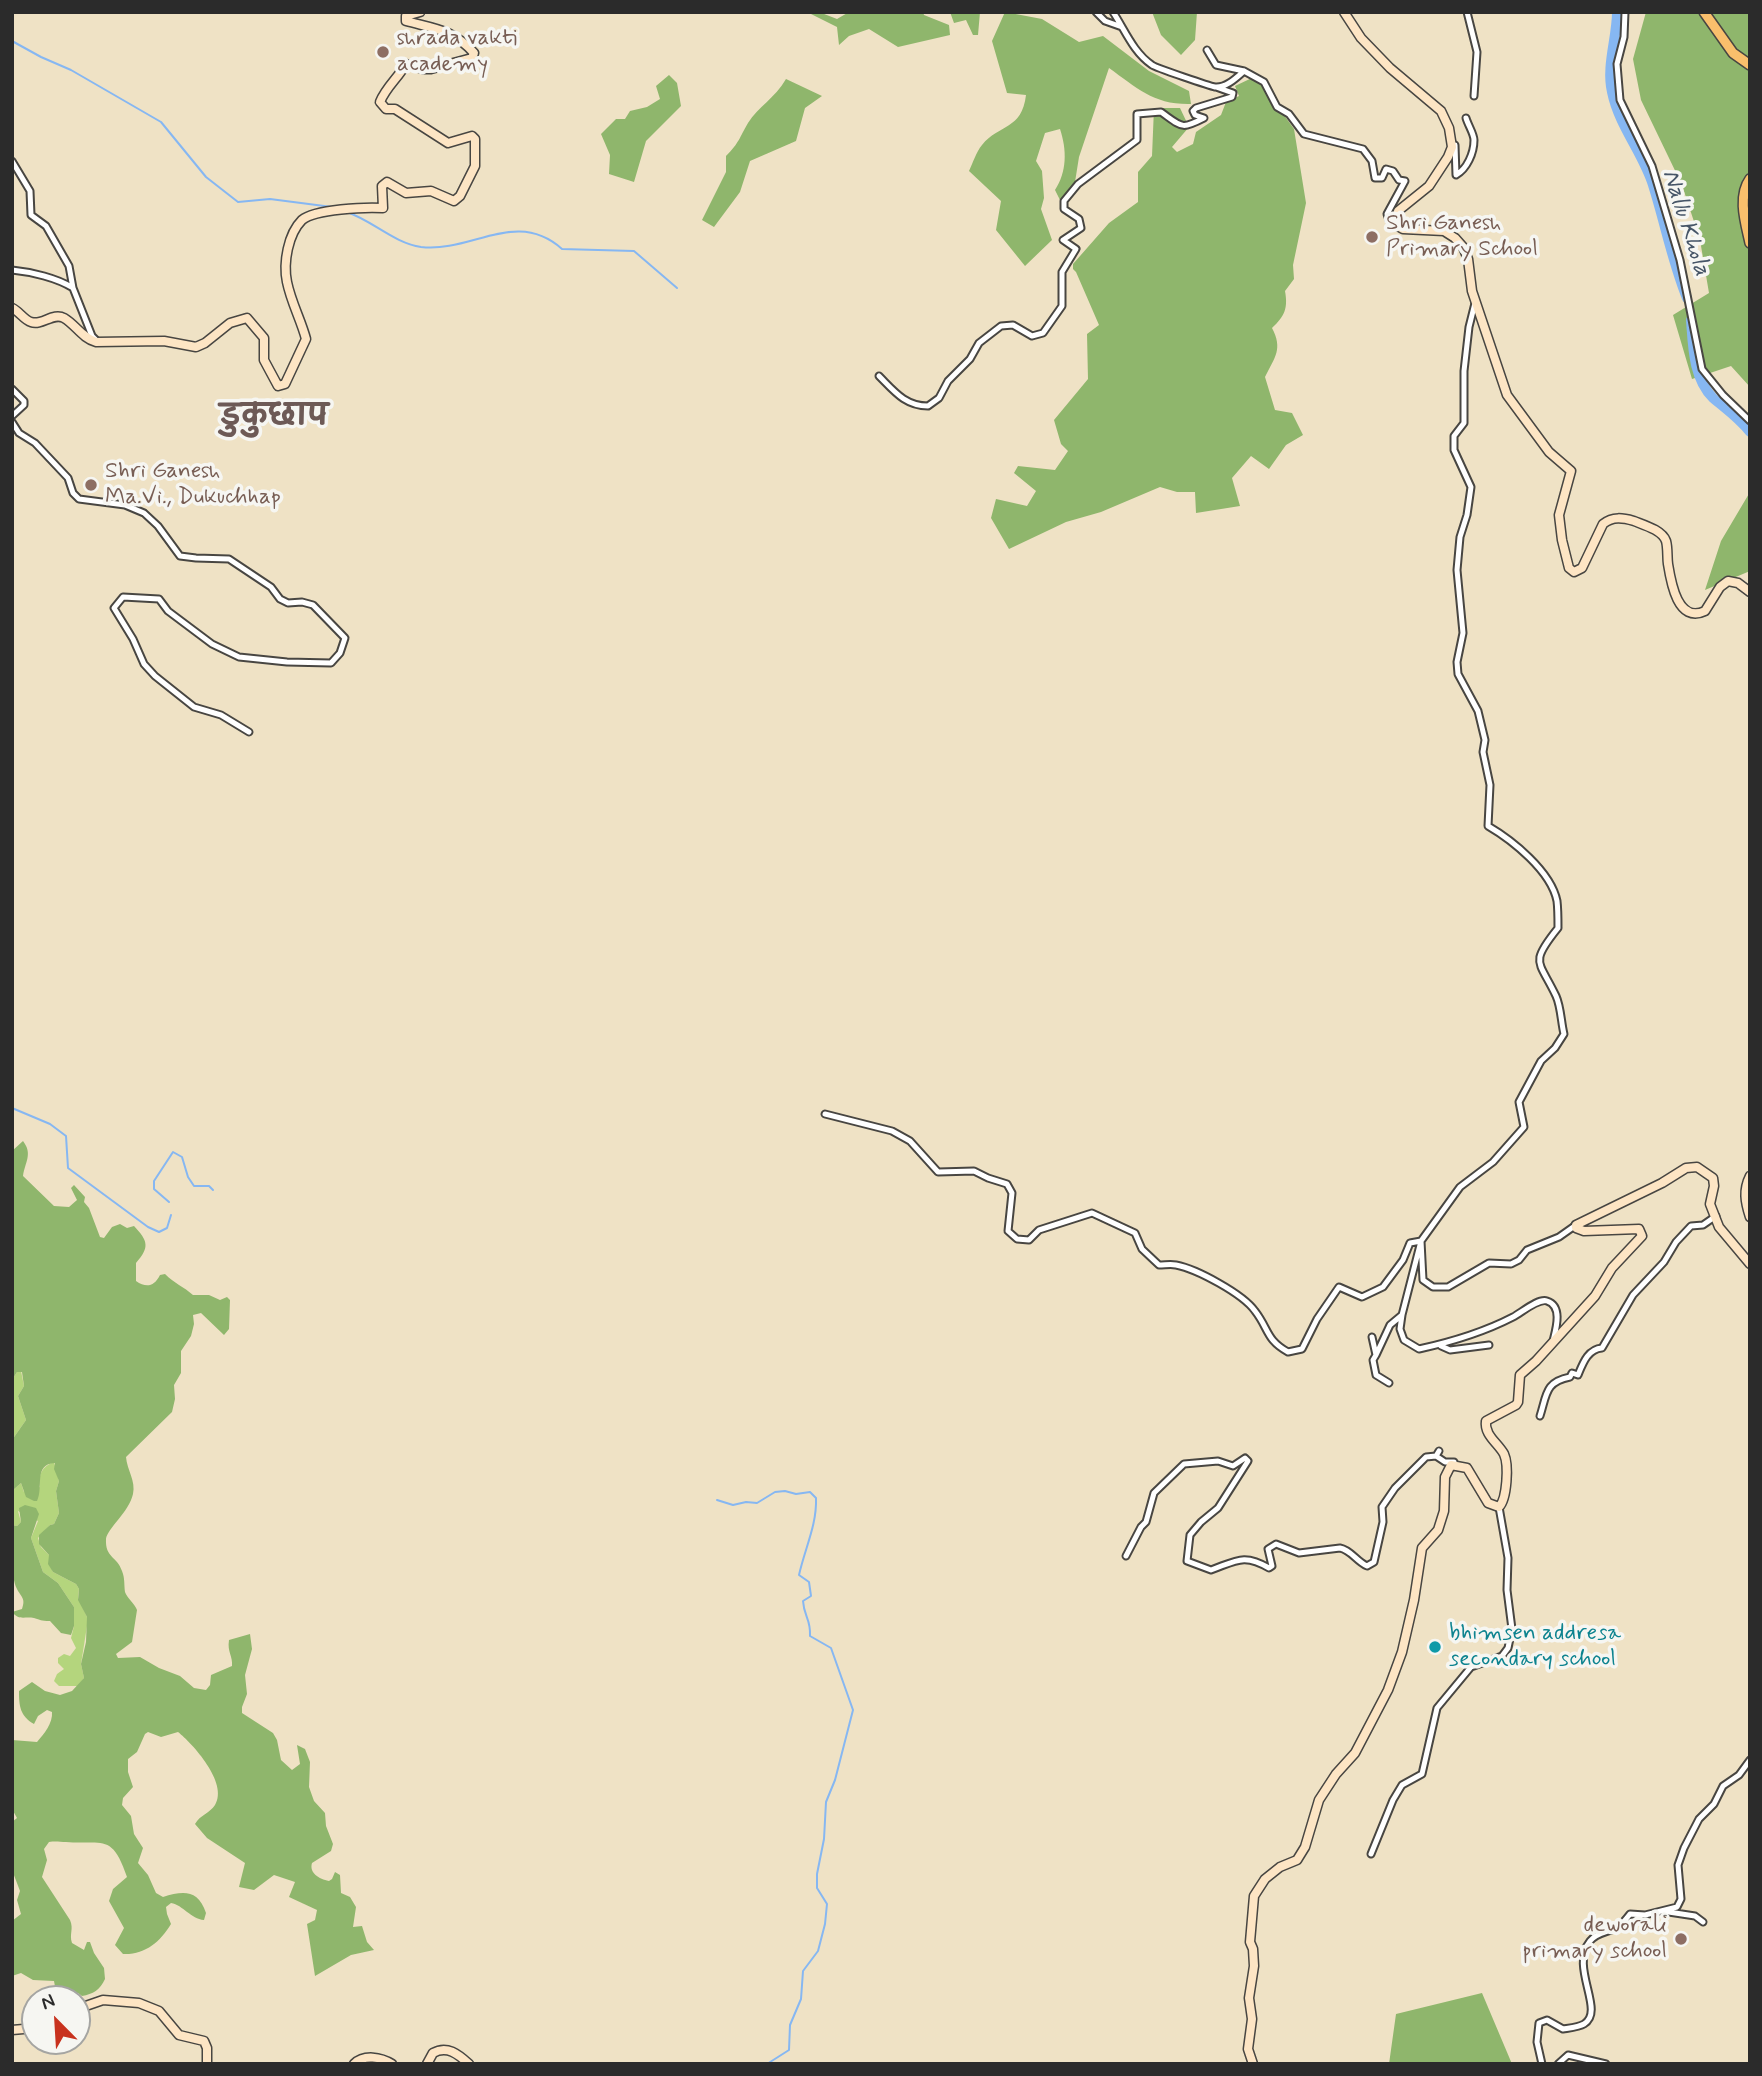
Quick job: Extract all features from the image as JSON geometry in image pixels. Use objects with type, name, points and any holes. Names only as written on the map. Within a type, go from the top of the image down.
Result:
[{"type":"main road","points":[[1704,12],[1733,53],[1750,65]]},
{"type":"main road","points":[[1750,179],[1745,185],[1743,212],[1750,243]]},
{"type":"street","points":[[12,308],[31,322],[41,322],[54,316],[64,318],[89,340],[164,341],[196,347],[230,323],[247,318],[264,338],[264,360],[271,376],[278,386],[285,384],[306,339],[286,276],[286,257],[291,238],[301,222],[307,217],[341,211],[383,208],[382,185],[387,182],[406,194],[431,191],[454,201],[460,196],[474,166],[475,139],[471,136],[448,143],[396,109],[386,109],[380,102],[385,89],[396,80],[406,64],[431,69],[472,58],[474,53],[462,39],[449,32],[406,21],[406,16],[420,12]]},
{"type":"street","points":[[1096,12],[1105,21],[1122,27]]},
{"type":"street","points":[[879,376],[904,400],[915,406],[928,406],[939,398],[948,381],[970,359],[979,343],[1001,326],[1013,325],[1032,336],[1043,333],[1062,306],[1062,272],[1076,249],[1063,240],[1081,228],[1079,219],[1064,209],[1064,201],[1078,184],[1138,140],[1137,114],[1161,112],[1182,127],[1187,127],[1205,118],[1195,116],[1193,111],[1196,108],[1232,97],[1233,93],[1152,65],[1129,41],[1113,12]]},
{"type":"street","points":[[1344,12],[1361,38],[1390,68],[1441,111],[1455,146],[1456,175],[1466,168],[1474,143],[1466,118]]},
{"type":"street","points":[[1467,12],[1477,52],[1474,96]]},
{"type":"street","points":[[1625,12],[1624,37],[1617,64],[1620,100],[1652,166],[1680,260],[1702,369],[1723,395],[1750,421]]},
{"type":"street","points":[[1207,50],[1216,65],[1244,71],[1264,82],[1277,107],[1289,114],[1304,134],[1363,149],[1372,161],[1375,178],[1382,178],[1386,169],[1393,172],[1399,180],[1405,181],[1387,214],[1389,220],[1403,229],[1444,231],[1455,238],[1468,259],[1475,303],[1507,395],[1549,452],[1571,471],[1559,515],[1562,540],[1571,570],[1574,572],[1582,568],[1602,524],[1620,518],[1656,530],[1665,539],[1672,582],[1678,601],[1685,611],[1692,614],[1704,611],[1720,587],[1728,581],[1733,580],[1750,592]]},
{"type":"street","points":[[1216,87],[1231,82],[1244,71]]},
{"type":"street","points":[[1396,225],[1398,211],[1434,180],[1444,164],[1451,147],[1451,136]]},
{"type":"street","points":[[12,161],[30,191],[31,215],[46,226],[69,266],[73,288],[92,336],[99,342]]},
{"type":"street","points":[[12,270],[26,271],[63,282],[73,288]]},
{"type":"street","points":[[1475,303],[1466,349],[1464,423],[1454,436],[1454,450],[1471,487],[1467,515],[1460,537],[1457,570],[1463,633],[1457,655],[1458,674],[1478,711],[1485,740],[1483,752],[1490,785],[1488,826],[1514,841],[1545,877],[1557,899],[1558,928],[1542,948],[1539,966],[1557,998],[1564,1034],[1555,1048],[1541,1061],[1519,1102],[1524,1127],[1493,1162],[1460,1187],[1421,1241],[1400,1329],[1404,1340],[1419,1349],[1441,1346],[1512,1318],[1542,1300],[1555,1307],[1558,1321],[1553,1341]]},
{"type":"street","points":[[12,389],[24,401],[24,405],[12,416]]},
{"type":"street","points":[[12,422],[19,433],[35,443],[68,478],[73,493],[79,499],[125,505],[144,513],[158,526],[180,556],[229,559],[271,587],[280,599],[288,603],[302,602],[313,605],[345,638],[340,653],[331,663],[239,657],[212,644],[168,611],[159,599],[123,597],[114,608],[133,639],[144,664],[194,706],[221,715],[249,732]]},
{"type":"street","points":[[825,1114],[892,1131],[910,1141],[938,1172],[974,1171],[1007,1184],[1012,1193],[1008,1231],[1017,1239],[1029,1240],[1039,1230],[1092,1213],[1125,1227],[1135,1233],[1142,1249],[1160,1265],[1189,1269],[1236,1293],[1254,1309],[1274,1345],[1288,1352],[1301,1349],[1339,1287],[1362,1297],[1383,1287],[1403,1260],[1410,1243],[1421,1241]]},
{"type":"street","points":[[1421,1241],[1423,1280],[1433,1287],[1448,1287],[1489,1263],[1511,1264],[1519,1260],[1527,1250],[1559,1237],[1576,1225],[1662,1183],[1686,1168],[1697,1167],[1713,1178],[1710,1204],[1719,1227],[1750,1264]]},
{"type":"street","points":[[1750,1176],[1746,1184],[1745,1200],[1750,1217]]},
{"type":"street","points":[[1540,1416],[1551,1384],[1555,1380],[1570,1377],[1573,1373],[1578,1375],[1585,1359],[1597,1348],[1602,1348],[1633,1295],[1664,1262],[1676,1242],[1691,1226],[1703,1225],[1716,1216]]},
{"type":"street","points":[[1371,1854],[1402,1785],[1422,1774],[1437,1708],[1471,1667],[1502,1656],[1508,1648],[1512,1629],[1507,1590],[1508,1558],[1499,1507],[1506,1495],[1506,1457],[1487,1432],[1486,1421],[1516,1405],[1520,1375],[1536,1362],[1595,1296],[1612,1268],[1642,1236],[1639,1229],[1584,1231],[1579,1230],[1576,1225]]},
{"type":"street","points":[[1389,1383],[1376,1375],[1373,1360],[1391,1325],[1402,1315]]},
{"type":"street","points":[[1372,1337],[1376,1354]]},
{"type":"street","points":[[1441,1346],[1450,1350],[1489,1345]]},
{"type":"street","points":[[1126,1556],[1146,1522],[1154,1493],[1184,1464],[1218,1461],[1233,1466],[1245,1458],[1248,1461],[1217,1508],[1190,1535],[1187,1561],[1210,1570],[1243,1558],[1256,1560],[1269,1568],[1272,1566],[1268,1549],[1276,1544],[1299,1553],[1346,1549],[1367,1566],[1374,1562],[1383,1522],[1382,1507],[1395,1489],[1426,1457],[1437,1454],[1445,1462],[1454,1462],[1466,1468],[1488,1503],[1499,1507]]},
{"type":"street","points":[[1253,2064],[1248,2049],[1252,2019],[1249,1998],[1254,1966],[1254,1949],[1250,1942],[1254,1896],[1265,1879],[1280,1867],[1297,1860],[1305,1847],[1319,1800],[1336,1774],[1355,1753],[1388,1690],[1414,1600],[1422,1548],[1438,1530],[1444,1511],[1445,1477],[1451,1465],[1466,1468]]},
{"type":"street","points":[[1542,2064],[1537,2042],[1539,2022],[1548,2020],[1563,2029],[1584,2024],[1590,2018],[1593,2006],[1582,1969],[1588,1942],[1601,1932],[1617,1928],[1630,1914],[1645,1915],[1677,1907],[1681,1899],[1678,1865],[1684,1847],[1699,1819],[1714,1804],[1724,1786],[1739,1774],[1750,1760]]},
{"type":"street","points":[[1659,1911],[1695,1916],[1703,1922]]},
{"type":"street","points":[[91,2003],[110,2000],[129,2001],[150,2007],[163,2014],[179,2035],[204,2041],[207,2064]]},
{"type":"street","points":[[426,2064],[433,2053],[443,2049],[455,2053],[469,2064]]},
{"type":"street","points":[[1558,2064],[1568,2055],[1606,2064]]},
{"type":"street","points":[[354,2064],[367,2057],[383,2059],[393,2064]]},
{"type":"green space","points":[[807,12],[819,12],[837,19],[849,12],[923,12],[924,15],[949,25],[950,35],[898,47],[869,29],[849,36],[839,45],[837,27]]},
{"type":"green space","points":[[950,12],[980,12],[978,35],[973,35],[966,20],[954,23]]},
{"type":"green space","points":[[1005,12],[1042,19],[1079,42],[1103,36],[1149,71],[1189,91],[1191,104],[1178,104],[1156,98],[1109,68],[1079,157],[1075,182],[1061,202],[1055,190],[1064,168],[1062,137],[1060,129],[1045,133],[1036,161],[1042,171],[1044,198],[1041,209],[1052,240],[1025,266],[996,230],[1001,201],[969,171],[982,145],[1015,121],[1024,106],[1026,95],[1007,93],[992,41]]},
{"type":"green space","points":[[1152,12],[1197,12],[1195,40],[1181,55],[1161,35]]},
{"type":"green space","points":[[1646,12],[1750,12],[1750,387],[1731,366],[1692,379],[1673,315],[1709,293],[1700,240],[1682,185],[1641,100],[1633,59]]},
{"type":"green space","points":[[669,75],[677,83],[681,106],[646,141],[634,182],[609,174],[610,155],[601,134],[616,119],[625,119],[630,111],[647,107],[660,99],[656,86]]},
{"type":"green space","points":[[1256,76],[1294,129],[1306,203],[1293,265],[1294,279],[1285,291],[1286,302],[1280,320],[1272,328],[1277,347],[1275,358],[1265,377],[1275,410],[1292,413],[1303,435],[1286,445],[1269,469],[1251,456],[1232,478],[1240,506],[1196,513],[1195,492],[1177,492],[1160,487],[1101,512],[1066,522],[1009,549],[991,518],[996,499],[1027,506],[1036,491],[1014,473],[1018,466],[1055,470],[1068,451],[1061,444],[1054,420],[1088,379],[1087,334],[1099,325],[1073,264],[1109,223],[1138,202],[1138,172],[1152,156],[1154,108],[1180,108],[1189,127],[1172,147],[1177,152],[1193,144],[1196,132],[1221,115],[1226,102],[1239,96],[1235,86]]},
{"type":"green space","points":[[786,79],[822,96],[805,108],[796,141],[750,161],[740,192],[714,227],[702,220],[726,172],[726,156],[752,117]]},
{"type":"green space","points":[[1750,492],[1750,571],[1705,590],[1721,541]]},
{"type":"green space","points":[[23,1141],[28,1154],[23,1176],[54,1206],[69,1207],[77,1200],[71,1188],[74,1185],[85,1197],[84,1202],[100,1237],[104,1238],[112,1227],[120,1224],[127,1228],[134,1226],[139,1231],[145,1248],[136,1263],[136,1281],[150,1285],[160,1275],[165,1274],[193,1295],[209,1295],[220,1300],[227,1297],[230,1300],[229,1329],[224,1335],[201,1313],[193,1315],[191,1336],[181,1351],[181,1373],[174,1385],[172,1412],[126,1457],[133,1494],[107,1535],[106,1545],[109,1554],[120,1566],[125,1592],[137,1610],[132,1642],[116,1654],[118,1658],[140,1657],[180,1676],[194,1688],[206,1690],[210,1685],[211,1675],[232,1666],[229,1640],[250,1634],[252,1649],[245,1675],[247,1694],[242,1713],[273,1733],[281,1760],[292,1770],[300,1764],[297,1745],[305,1749],[310,1762],[309,1787],[314,1801],[325,1813],[326,1826],[333,1844],[331,1851],[312,1863],[313,1873],[329,1881],[335,1872],[340,1875],[341,1893],[350,1897],[356,1907],[353,1927],[362,1926],[367,1942],[374,1950],[351,1955],[315,1976],[307,1924],[315,1920],[317,1910],[289,1897],[295,1882],[274,1875],[254,1890],[239,1887],[245,1863],[207,1838],[195,1824],[213,1808],[218,1796],[217,1786],[207,1764],[178,1732],[161,1737],[148,1732],[137,1752],[128,1759],[128,1772],[133,1787],[123,1798],[122,1805],[131,1816],[134,1834],[143,1848],[138,1863],[148,1875],[156,1893],[163,1897],[183,1893],[199,1900],[206,1913],[204,1920],[171,1903],[166,1907],[171,1924],[162,1936],[145,1950],[123,1954],[115,1945],[124,1928],[109,1901],[113,1889],[127,1877],[116,1853],[104,1844],[49,1842],[44,1849],[47,1860],[42,1877],[70,1920],[72,1943],[84,1950],[87,1942],[90,1942],[104,1968],[105,1979],[91,1993],[91,1985],[55,1985],[54,1981],[33,1980],[21,1973],[12,1976],[12,1921],[21,1914],[17,1900],[20,1891],[12,1870],[12,1822],[17,1818],[12,1809],[12,1740],[37,1742],[48,1728],[52,1716],[52,1712],[47,1710],[38,1716],[34,1724],[29,1721],[21,1710],[19,1691],[32,1682],[45,1691],[60,1695],[72,1691],[84,1678],[81,1664],[86,1642],[87,1617],[78,1600],[79,1589],[76,1584],[53,1572],[48,1564],[49,1555],[39,1544],[39,1535],[54,1524],[59,1513],[56,1491],[59,1481],[54,1469],[55,1463],[48,1464],[41,1472],[37,1501],[26,1497],[21,1483],[12,1491],[12,1440],[26,1420],[18,1396],[24,1386],[22,1372],[17,1372],[12,1380],[12,1151]]},
{"type":"green space","points":[[21,1371],[24,1386],[18,1396],[26,1420],[12,1440],[12,1380],[17,1372]]},
{"type":"green space","points":[[54,1462],[59,1481],[56,1491],[59,1513],[54,1524],[38,1538],[41,1547],[49,1555],[53,1572],[76,1584],[79,1589],[78,1598],[87,1617],[81,1664],[84,1678],[79,1686],[59,1686],[54,1681],[57,1674],[64,1669],[58,1663],[58,1658],[64,1654],[70,1656],[76,1648],[71,1638],[74,1607],[58,1583],[43,1572],[31,1538],[38,1521],[18,1511],[21,1522],[17,1526],[12,1525],[12,1491],[21,1483],[24,1492],[40,1487],[42,1471]]},
{"type":"green space","points":[[25,1505],[36,1508],[39,1514],[31,1538],[43,1572],[58,1583],[74,1607],[71,1635],[61,1633],[50,1621],[20,1617],[12,1612],[22,1609],[23,1602],[13,1575],[12,1525],[17,1526],[21,1522],[19,1508]]},
{"type":"green space","points":[[1482,1993],[1512,2064],[1389,2064],[1396,2014]]},
{"type":"waterway","name":"Nallu Khola","points":[[1617,12],[1610,72],[1612,92],[1620,116],[1653,185],[1687,298]]},
{"type":"waterway","points":[[12,41],[71,70],[161,122],[206,177],[238,202],[270,199],[332,207]]},
{"type":"waterway","points":[[347,212],[393,237],[421,247],[440,247],[493,235],[528,232],[545,237],[562,249],[634,251],[677,288]]},
{"type":"waterway","name":"Nallu Khola","points":[[1691,320],[1695,361],[1701,381],[1713,398],[1750,432]]},
{"type":"waterway","points":[[12,1108],[50,1124],[66,1136],[68,1168],[148,1227],[159,1232],[167,1228],[171,1215]]},
{"type":"waterway","points":[[169,1202],[154,1189],[154,1181],[173,1152],[182,1157],[188,1177],[194,1186],[209,1186],[213,1190]]},
{"type":"waterway","points":[[717,1500],[733,1505],[757,1503],[775,1492],[785,1491],[796,1494],[810,1492],[816,1498],[813,1527],[799,1575],[809,1582],[811,1596],[803,1601],[810,1636],[831,1648],[853,1710],[835,1780],[826,1802],[824,1839],[817,1874],[817,1888],[827,1904],[825,1924],[818,1951],[803,1971],[801,1999],[790,2025],[789,2050],[767,2064]]},
{"type":"place","name":"shrada vakti academy","points":[[383,52]]},
{"type":"place","name":"Shri Ganesh Primary School","points":[[1372,237]]},
{"type":"place","name":"Shri Ganesh Ma.Vi., Dukuchhap","points":[[91,485]]},
{"type":"place","name":"bhimsen addresa secondary school","points":[[1435,1647]]},
{"type":"place","name":"deworali primary school","points":[[1681,1939]]},
{"type":"district","name":"डुकुछाप","points":[[274,419]]}]
